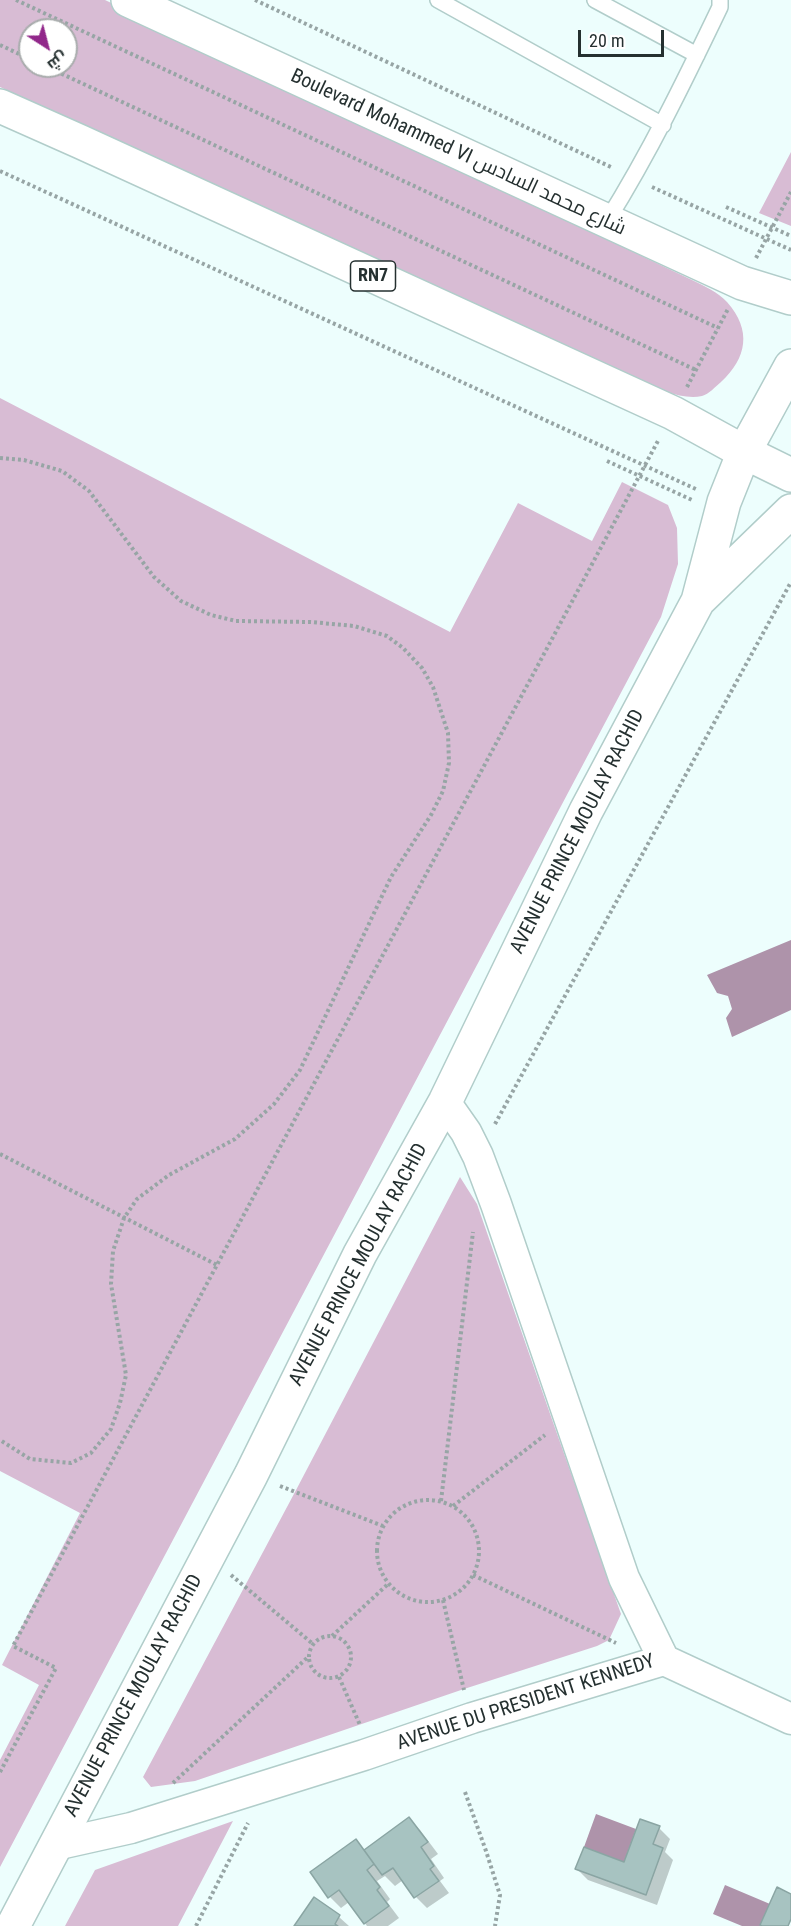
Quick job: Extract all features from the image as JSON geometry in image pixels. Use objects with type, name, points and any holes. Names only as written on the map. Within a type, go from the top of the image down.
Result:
[{"type":"street","name":"Boulevard Mohammed VI شارع محمد السادس","points":[[131,1],[742,283],[791,298]]},
{"type":"street","name":"RN7","points":[[0,106],[673,413],[791,475]]},
{"type":"street","name":"AVENUE PRINCE MOULAY RACHID","points":[[12,1926],[251,1475],[360,1254],[445,1102],[586,811],[698,601],[724,502],[744,452],[791,366]]},
{"type":"street","name":"AVENUE PRINCE MOULAY RACHID","points":[[698,601],[791,511]]},
{"type":"street","name":"AVENUE DU PRESIDENT KENNEDY","points":[[54,1845],[131,1828],[664,1660],[624,1578],[478,1156],[466,1132],[445,1102]]},
{"type":"street","points":[[664,1660],[791,1719]]},
{"type":"lane","points":[[438,0],[663,125]]},
{"type":"lane","points":[[595,0],[697,55]]},
{"type":"lane","points":[[607,221],[663,125],[720,7],[720,0]]},
{"type":"path","points":[[16,0],[718,328]]},
{"type":"path","points":[[255,0],[720,219],[767,237],[791,250]]},
{"type":"path","points":[[0,45],[18,53]]},
{"type":"path","points":[[71,78],[696,370]]},
{"type":"path","points":[[0,171],[724,502]]},
{"type":"path","points":[[0,1772],[56,1668],[13,1646],[791,192]]},
{"type":"path","points":[[726,207],[791,236]]},
{"type":"path","points":[[0,458],[24,460],[62,471],[89,491],[154,577],[181,601],[211,615],[236,621],[310,622],[354,626],[387,636],[403,648],[422,668],[434,687],[448,733],[449,763],[443,791],[431,815],[391,877],[300,1070],[274,1104],[235,1139],[169,1175],[137,1199],[124,1218],[113,1251],[111,1284],[126,1375],[111,1429],[91,1453],[71,1463],[30,1459],[0,1440]]},
{"type":"path","points":[[478,1156],[791,582]]},
{"type":"path","points":[[0,1154],[217,1265]]},
{"type":"path","points":[[441,1501],[474,1228]]},
{"type":"path","points":[[453,1506],[568,1416]]},
{"type":"path","points":[[251,1475],[383,1526]]},
{"type":"path","points":[[423,1500],[441,1501],[453,1506],[475,1529],[479,1544],[478,1560],[473,1575],[455,1595],[443,1600],[428,1603],[399,1594],[388,1584],[380,1571],[376,1556],[377,1541],[383,1526],[393,1514],[407,1504],[423,1500]]},
{"type":"path","points":[[231,1574],[313,1644]]},
{"type":"path","points":[[473,1575],[620,1644]]},
{"type":"path","points":[[332,1636],[388,1584]]},
{"type":"path","points":[[443,1600],[472,1719]]},
{"type":"path","points":[[325,1636],[344,1641],[351,1653],[349,1667],[339,1677],[324,1678],[318,1675],[310,1664],[309,1656],[313,1644],[325,1636]]},
{"type":"path","points":[[172,1784],[309,1656]]},
{"type":"path","points":[[339,1677],[372,1752]]},
{"type":"path","points":[[196,1926],[267,1785]]},
{"type":"path","points":[[465,1792],[500,1895],[495,1926]]},
{"type":"shaded area","points":[[0,0],[105,0],[711,289],[735,312],[743,333],[741,354],[730,373],[705,395],[688,397],[666,392],[0,87]]},
{"type":"shaded area","points":[[791,152],[791,226],[759,213]]},
{"type":"shaded area","points":[[0,398],[450,632],[518,503],[592,541],[622,482],[668,505],[677,528],[678,564],[661,617],[0,1867],[0,1760],[39,1685],[2,1665],[80,1513],[0,1471]]},
{"type":"shaded area","points":[[791,940],[791,1010],[732,1037],[726,1018],[732,1009],[728,996],[717,993],[707,975]]},
{"type":"shaded area","points":[[460,1177],[477,1204],[621,1614],[609,1640],[597,1646],[195,1781],[151,1787],[143,1777]]},
{"type":"shaded area","points":[[596,1814],[636,1829],[624,1862],[584,1847]]},
{"type":"shaded area","points":[[233,1821],[178,1926],[65,1926],[95,1870]]},
{"type":"shaded area","points":[[725,1885],[770,1904],[760,1926],[742,1926],[713,1914]]},
{"type":"building","points":[[409,1817],[428,1842],[421,1847],[434,1866],[430,1869],[439,1881],[414,1898],[393,1868],[382,1875],[364,1850]]},
{"type":"building","points":[[640,1819],[660,1826],[653,1844],[663,1848],[646,1895],[575,1869],[584,1847],[624,1862]]},
{"type":"building","points":[[356,1839],[374,1864],[367,1870],[380,1887],[377,1890],[389,1906],[364,1924],[339,1890],[328,1898],[310,1872]]},
{"type":"building","points":[[777,1887],[791,1894],[791,1919],[788,1926],[762,1926],[760,1925]]},
{"type":"building","points":[[314,1897],[340,1915],[335,1924],[338,1926],[294,1926]]}]
